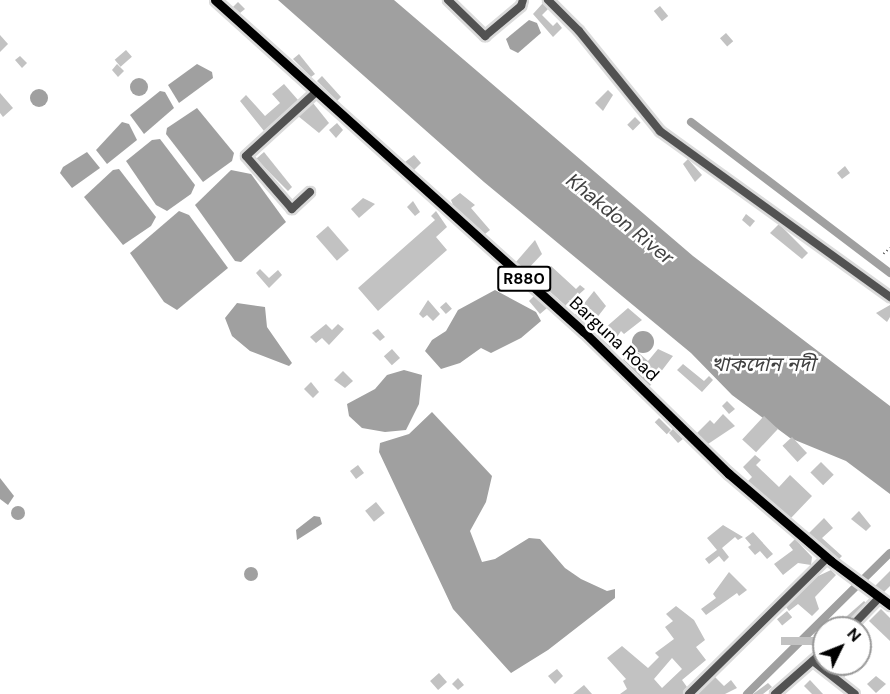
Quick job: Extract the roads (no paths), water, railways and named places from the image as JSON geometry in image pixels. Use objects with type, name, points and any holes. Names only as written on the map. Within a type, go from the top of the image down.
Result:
[{"type":"main road","name":"Barguna Road","points":[[215,0],[584,332],[728,473],[886,604]]},
{"type":"street","points":[[448,0],[485,36],[521,6],[523,0]]},
{"type":"street","points":[[549,0],[579,31],[660,131],[890,297]]},
{"type":"street","points":[[310,192],[292,209],[246,156],[316,92]]},
{"type":"street","points":[[689,694],[829,559]]},
{"type":"street","points":[[868,616],[886,604]]},
{"type":"street","points":[[775,694],[812,662]]},
{"type":"street","points":[[832,676],[855,694]]},
{"type":"water","name":"খাকদোন নদী","points":[[278,0],[394,0],[693,256],[890,406],[890,494],[846,461],[790,438],[732,395],[691,353],[484,182]]},
{"type":"water","points":[[529,20],[537,23],[541,33],[518,53],[510,49],[506,39]]},
{"type":"water","points":[[197,64],[212,72],[213,78],[179,103],[168,85]]},
{"type":"water","points":[[135,78],[143,78],[148,83],[146,94],[135,96],[130,91],[130,83]]},
{"type":"water","points":[[39,89],[45,92],[48,98],[45,104],[39,107],[33,104],[30,98],[33,92]]},
{"type":"water","points":[[160,91],[165,92],[174,108],[144,134],[130,115]]},
{"type":"water","points":[[197,108],[234,153],[232,161],[203,182],[166,134],[167,128]]},
{"type":"water","points":[[122,122],[129,124],[137,140],[107,164],[96,150]]},
{"type":"water","points":[[160,139],[195,185],[191,194],[167,211],[156,205],[126,161],[152,140]]},
{"type":"water","points":[[87,152],[100,168],[72,188],[60,173],[63,167]]},
{"type":"water","points":[[119,169],[156,217],[151,226],[123,245],[84,197],[113,170]]},
{"type":"water","points":[[231,170],[251,174],[286,222],[241,262],[235,261],[195,205]]},
{"type":"water","points":[[179,211],[189,215],[228,268],[177,310],[164,302],[130,253]]},
{"type":"water","points":[[495,290],[536,312],[541,321],[521,338],[491,353],[481,348],[460,363],[441,369],[425,351],[432,340],[446,331],[458,310]]},
{"type":"water","points":[[237,303],[265,307],[267,327],[292,363],[289,366],[250,351],[232,336],[225,318]]},
{"type":"water","points":[[643,331],[653,338],[654,342],[647,352],[643,353],[633,346],[632,342],[639,332]]},
{"type":"water","points":[[404,370],[422,375],[419,404],[406,430],[385,432],[362,428],[349,416],[347,404],[375,389],[387,375]]},
{"type":"water","points":[[432,412],[492,476],[486,502],[470,531],[482,562],[495,559],[529,538],[540,539],[565,568],[581,579],[607,591],[615,589],[615,598],[548,650],[511,673],[453,609],[379,452],[380,443],[409,434]]},
{"type":"water","points":[[0,478],[14,496],[8,505],[0,499]]},
{"type":"water","points":[[15,506],[21,506],[25,513],[21,520],[15,520],[11,516],[11,510]]},
{"type":"water","points":[[314,516],[320,517],[322,524],[297,540],[296,530]]},
{"type":"water","points":[[251,567],[256,569],[258,574],[256,579],[251,581],[246,579],[244,574],[246,569]]},
{"type":"waterway","points":[[691,122],[890,273]]},
{"type":"waterway","points":[[747,694],[890,553]]},
{"type":"water label","name":"Khakdon River","points":[[620,219]]}]
